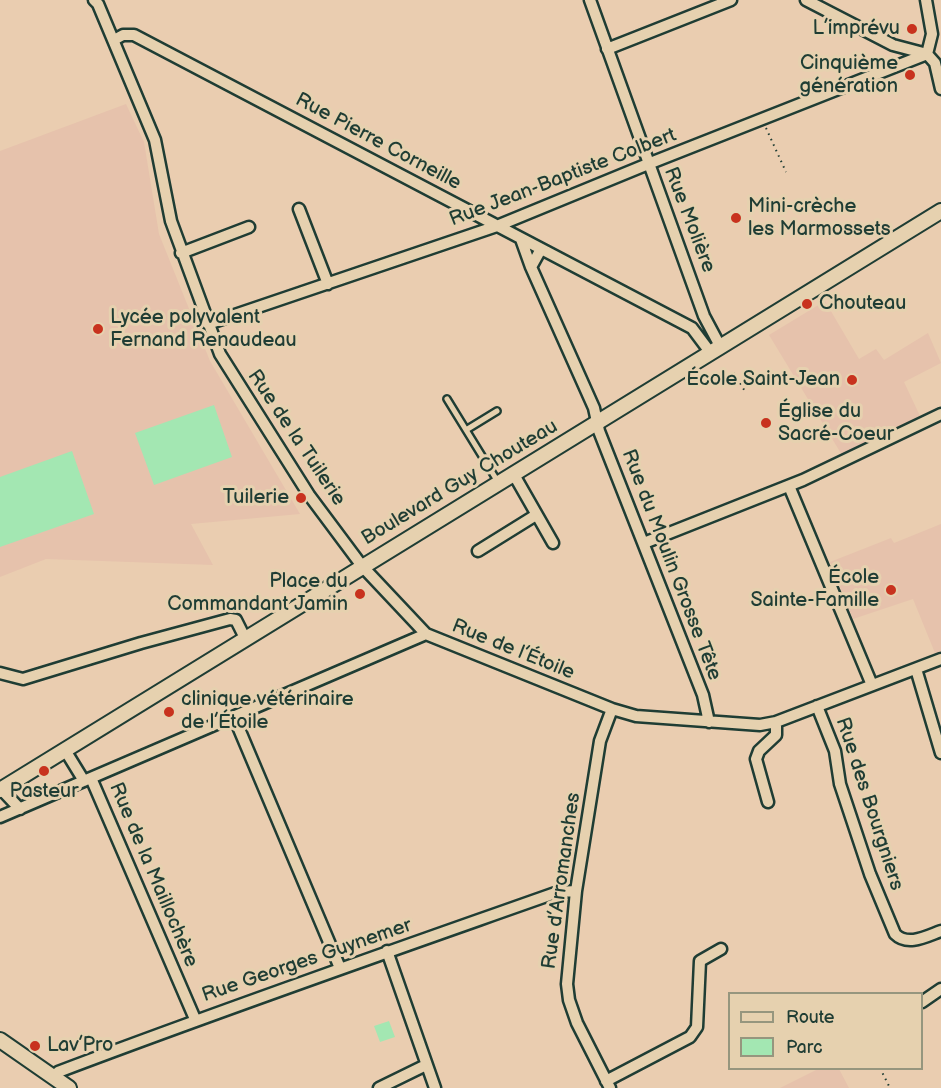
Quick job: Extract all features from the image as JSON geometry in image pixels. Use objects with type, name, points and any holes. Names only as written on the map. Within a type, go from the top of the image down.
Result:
[{"type":"main road","name":"Boulevard Guy Chouteau","points":[[0,790],[941,211]]},
{"type":"main road","points":[[0,1040],[69,1088]]},
{"type":"street","name":"Rue Molière","points":[[591,0],[648,164],[702,306],[715,349]]},
{"type":"street","points":[[607,49],[731,0]]},
{"type":"street","points":[[806,0],[893,45],[927,54],[935,63],[941,89]]},
{"type":"street","points":[[926,0],[932,34],[927,54]]},
{"type":"street","name":"Rue de la Tuilerie","points":[[98,1],[155,140],[171,221],[220,354],[309,495],[362,566],[426,634]]},
{"type":"street","name":"Rue Pierre Corneille","points":[[114,40],[123,35],[134,35],[692,328],[715,349]]},
{"type":"street","name":"Rue Jean-Baptiste Colbert","points":[[208,324],[497,226],[927,54]]},
{"type":"street","points":[[299,209],[328,284]]},
{"type":"street","points":[[181,253],[249,227]]},
{"type":"street","name":"Rue du Moulin Grosse Tête","points":[[521,238],[531,267],[594,408],[597,422],[703,695],[709,722]]},
{"type":"street","points":[[531,267],[541,249]]},
{"type":"street","points":[[692,328],[701,322],[704,316]]},
{"type":"street","points":[[644,543],[839,465],[941,414]]},
{"type":"street","points":[[513,473],[553,543]]},
{"type":"street","points":[[789,486],[872,685]]},
{"type":"street","points":[[478,551],[536,515]]},
{"type":"street","points":[[0,672],[22,679],[230,619],[238,622],[245,638]]},
{"type":"street","name":"Rue de l’Étoile","points":[[0,816],[426,634],[612,709],[636,716],[760,725],[776,722],[940,662]]},
{"type":"street","points":[[916,669],[941,753]]},
{"type":"street","name":"Rue des Bourgniers","points":[[818,706],[835,751],[840,784],[870,874],[896,934],[900,939],[908,940],[941,931]]},
{"type":"street","name":"Rue d’Arromanches","points":[[608,1085],[577,1023],[569,1000],[567,984],[576,891],[600,741],[612,709]]},
{"type":"street","points":[[234,717],[340,968]]},
{"type":"street","points":[[768,802],[756,759],[759,751],[776,735],[776,722]]},
{"type":"street","name":"Rue de la Maillochère","points":[[65,750],[88,780],[195,1019]]},
{"type":"street","points":[[0,790],[20,809]]},
{"type":"street","name":"Rue Georges Guynemer","points":[[54,1077],[58,1072],[195,1019],[558,892],[576,891]]},
{"type":"street","points":[[608,1085],[690,1037],[697,1027],[699,1016],[700,961],[721,949]]},
{"type":"street","points":[[387,951],[435,1088]]},
{"type":"street","points":[[923,1001],[941,989]]},
{"type":"street","points":[[379,1088],[426,1065]]},
{"type":"lane","points":[[447,399],[498,482]]},
{"type":"lane","points":[[466,430],[497,411]]},
{"type":"path","points":[[762,119],[786,172]]},
{"type":"path","points":[[734,373],[746,393]]},
{"type":"path","points":[[881,1070],[890,1088]]},
{"type":"shaded area","name":"Lycée polyvalent Fernand Renaudeau","points":[[126,104],[144,142],[159,234],[210,361],[300,514],[191,524],[213,565],[46,559],[0,577],[0,151]]},
{"type":"shaded area","name":"École Saint-Jean","points":[[825,301],[859,359],[876,349],[884,360],[928,333],[941,363],[904,382],[920,416],[842,455],[769,335]]},
{"type":"shaded area","name":"École Sainte-Famille","points":[[941,524],[941,651],[935,653],[913,599],[853,619],[830,562],[891,538],[894,543]]},
{"type":"shaded area","points":[[816,1070],[840,1070],[849,1088],[780,1088]]},
{"type":"green space","points":[[214,405],[232,457],[154,485],[135,433]]},
{"type":"green space","points":[[72,451],[94,514],[0,547],[0,477]]},
{"type":"green space","points":[[389,1021],[395,1037],[380,1042],[374,1026]]},
{"type":"place","name":"L’imprévu","points":[[912,29]]},
{"type":"place","name":"Cinquième génération","points":[[910,75]]},
{"type":"place","name":"Mini-crèche les Marmossets","points":[[736,218]]},
{"type":"place","name":"Chouteau","points":[[807,304]]},
{"type":"place","name":"Lycée polyvalent Fernand Renaudeau","points":[[98,329]]},
{"type":"place","name":"École Saint-Jean","points":[[852,380]]},
{"type":"place","name":"Église du Sacré-Coeur","points":[[766,423]]},
{"type":"place","name":"Tuilerie","points":[[301,498]]},
{"type":"place","name":"École Sainte-Famille","points":[[891,590]]},
{"type":"place","name":"Place du Commandant Jamin","points":[[360,594]]},
{"type":"place","name":"clinique vétérinaire de l’Étoile","points":[[169,712]]},
{"type":"place","name":"Pasteur","points":[[44,771]]},
{"type":"place","name":"Lav’Pro","points":[[35,1046]]}]
